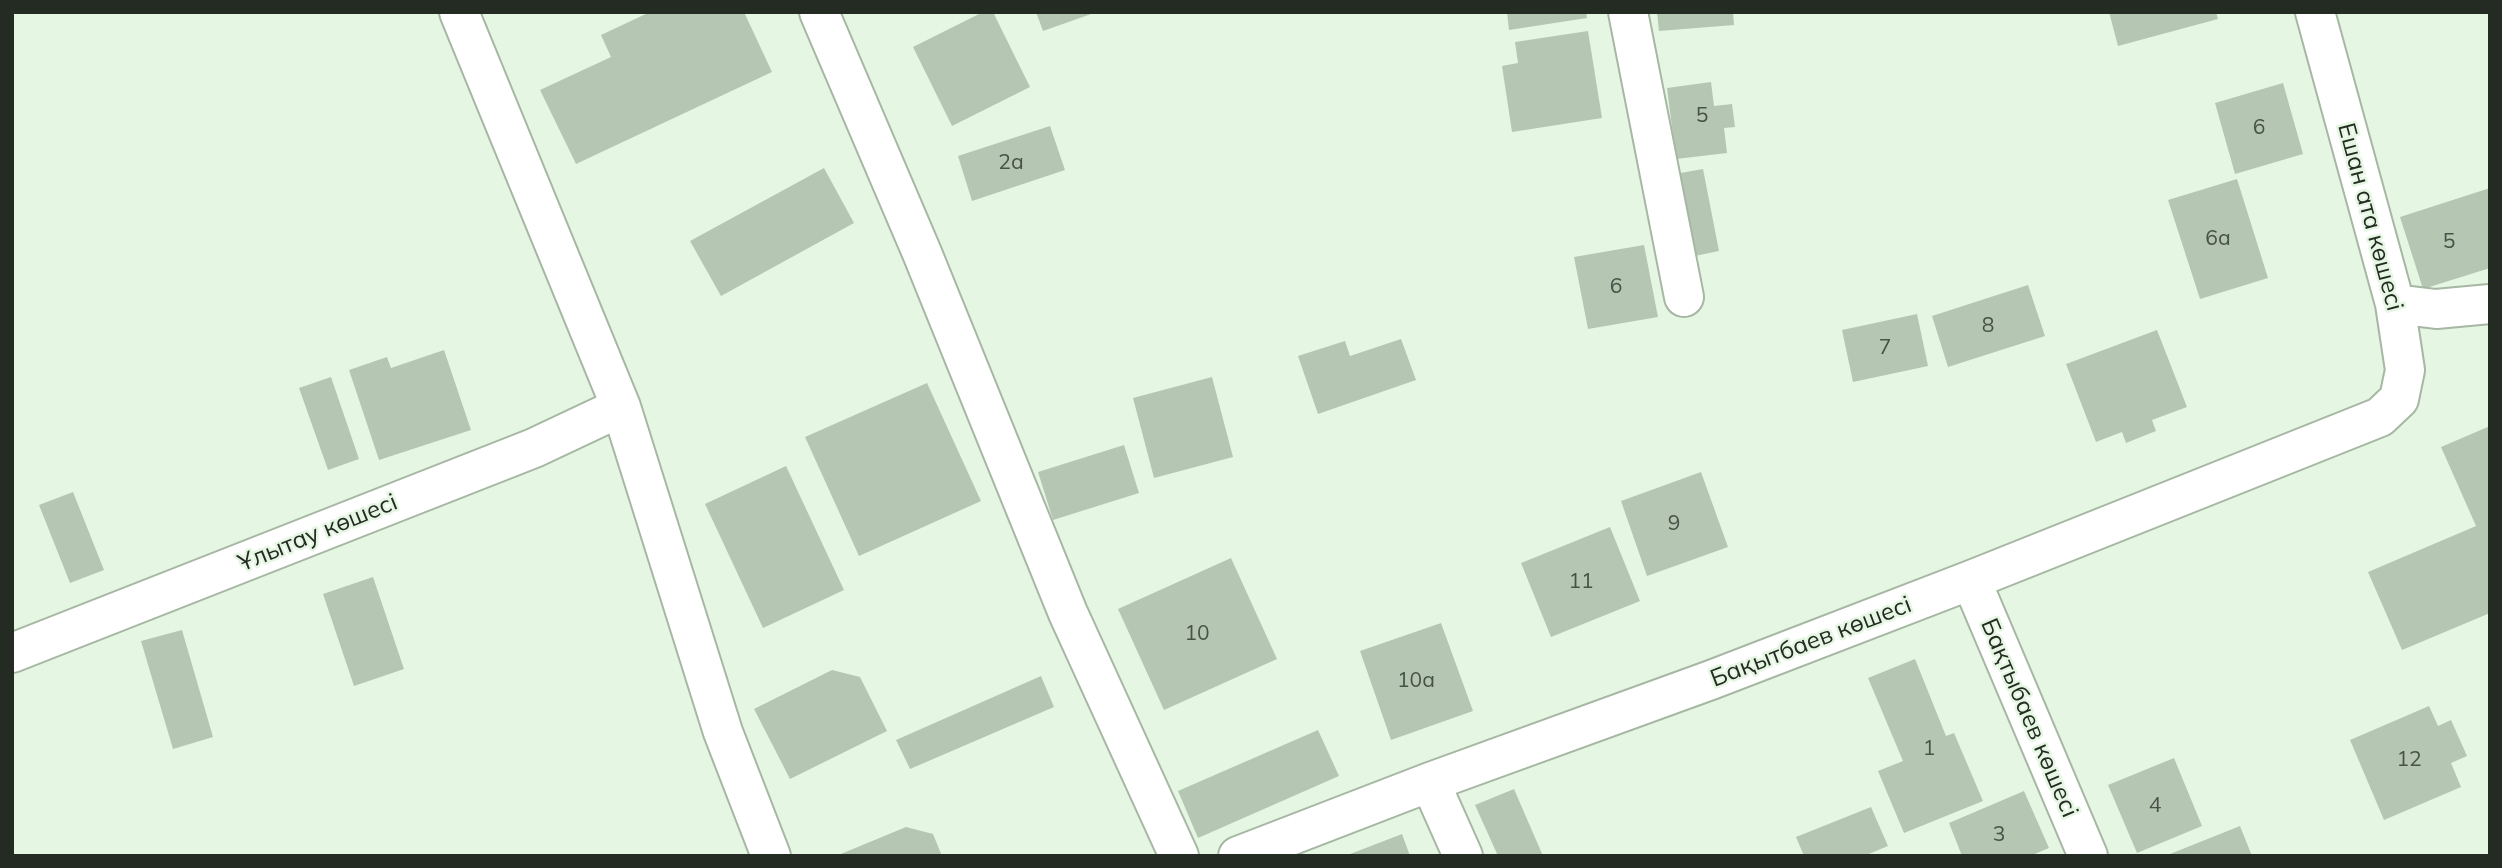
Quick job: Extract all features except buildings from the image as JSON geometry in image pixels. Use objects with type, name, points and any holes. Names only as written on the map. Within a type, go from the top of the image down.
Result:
[{"type":"street","points":[[459,12],[621,407],[723,732],[771,856]]},
{"type":"street","points":[[818,12],[922,253],[1068,613],[1179,856]]},
{"type":"street","points":[[1629,12],[1684,298]]},
{"type":"street","name":"Ешан ата көшесі","points":[[2315,12],[2395,304],[2405,370],[2399,399],[2380,416]]},
{"type":"street","points":[[2395,304],[2436,309],[2490,304]]},
{"type":"street","name":"Ұлытау көшесі","points":[[12,653],[534,448],[621,407]]},
{"type":"street","name":"Бақытбаев көшесі","points":[[1238,856],[1971,580],[2380,416]]},
{"type":"street","name":"Бақтыбаев көшесі","points":[[1971,580],[2088,856]]},
{"type":"street","points":[[1430,782],[1463,856]]}]
